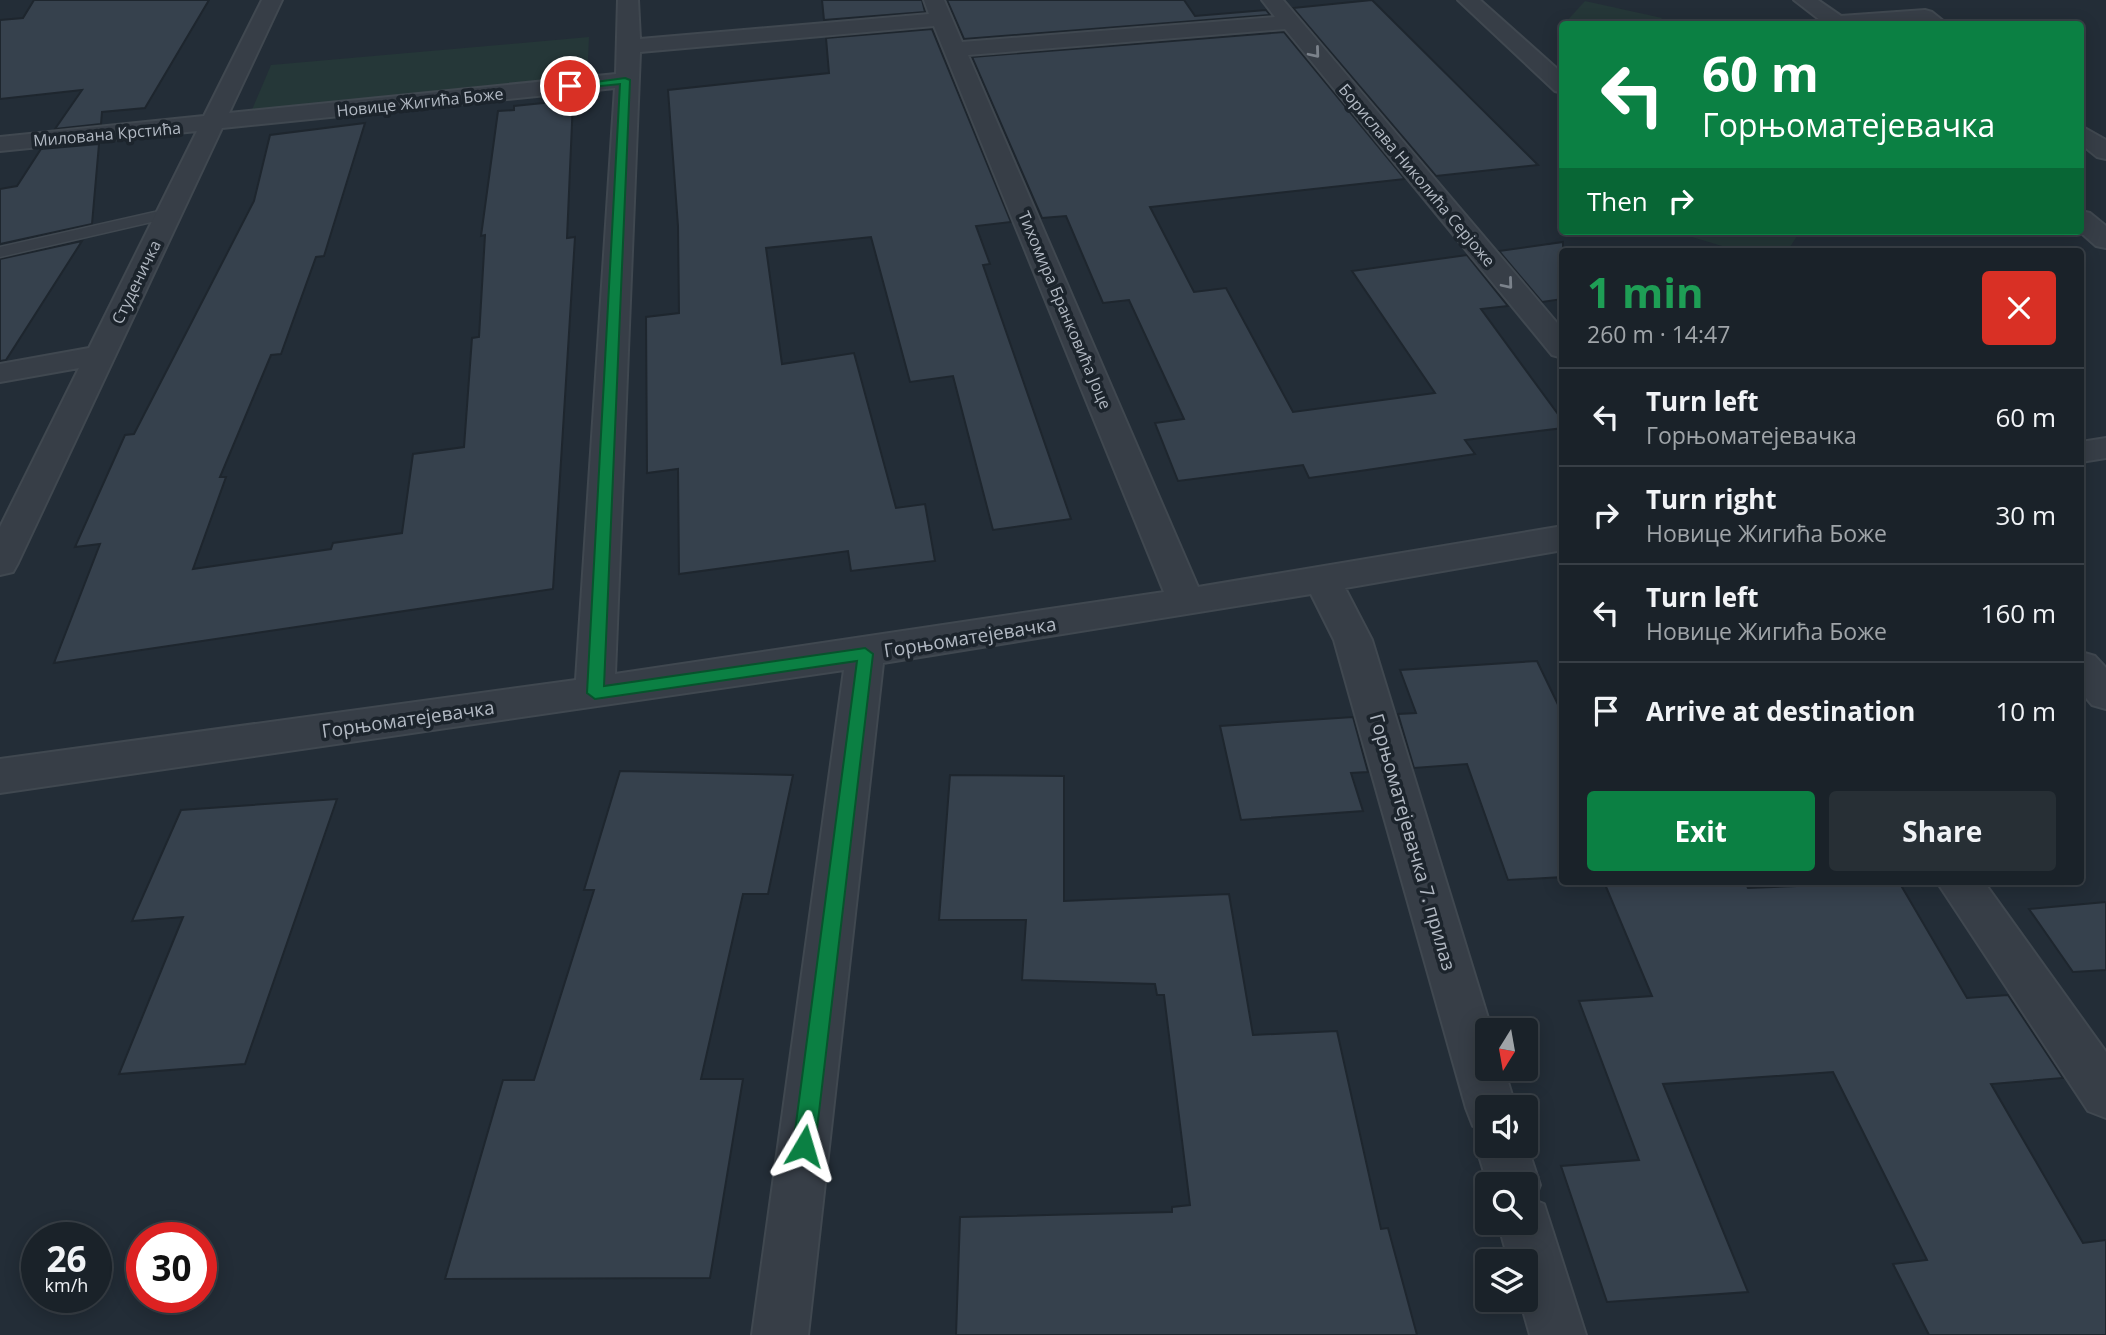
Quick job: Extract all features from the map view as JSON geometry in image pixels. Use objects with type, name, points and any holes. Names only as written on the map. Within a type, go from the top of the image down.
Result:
[{"type":"street","name":"Студеничка","points":[[0,563],[272,0]]},
{"type":"street","points":[[595,693],[625,80],[629,46],[628,0]]},
{"type":"street","name":"Борислава Николића Серјоже","points":[[1272,0],[1559,344]]},
{"type":"street","points":[[1468,0],[1559,82]]},
{"type":"street","points":[[1804,0],[1833,21]]},
{"type":"street","name":"Тихомира Бранковића Јоце","points":[[629,46],[938,9],[1186,603]]},
{"type":"street","points":[[1870,21],[1925,16],[1932,21]]},
{"type":"street","points":[[956,49],[1290,22]]},
{"type":"street","name":"Новице Жигића Боже","points":[[214,124],[625,80]]},
{"type":"street","name":"Милована Крстића","points":[[0,144],[214,124]]},
{"type":"street","points":[[2084,135],[2106,152]]},
{"type":"street","points":[[2084,222],[2106,240]]},
{"type":"street","points":[[0,373],[101,355]]},
{"type":"street","points":[[2084,452],[2106,448]]},
{"type":"street","name":"Горњоматејевачка","points":[[0,776],[865,654],[1324,581],[1559,539]]},
{"type":"street","name":"Горњоматејевачка 7. прилаз","points":[[1324,581],[1353,639],[1487,1095]]},
{"type":"street","points":[[780,1335],[865,654]]},
{"type":"street","points":[[2084,669],[2106,694]]},
{"type":"street","points":[[1961,885],[2106,1094]]},
{"type":"street","points":[[1529,1235],[1558,1335]]},
{"type":"lane","points":[[0,252],[169,214]]},
{"type":"shaded area","points":[[1585,1],[1662,18],[1660,21],[1567,21]]},
{"type":"shaded area","points":[[589,37],[587,81],[251,112],[271,65]]},
{"type":"shaded area","points":[[1798,235],[1789,248],[1729,248],[1692,237]]},
{"type":"building","points":[[34,0],[209,0],[145,108],[102,112],[101,124],[55,129],[82,90],[0,99],[0,20],[23,18]]},
{"type":"building","points":[[822,0],[922,0],[925,12],[824,20]]},
{"type":"building","points":[[947,0],[1184,0],[1195,16],[1266,10],[1270,15],[964,39]]},
{"type":"building","points":[[1372,0],[1538,165],[1436,176],[1293,8]]},
{"type":"building","points":[[932,29],[1011,222],[976,226],[990,264],[983,265],[1071,519],[993,530],[953,376],[910,382],[871,237],[766,248],[782,364],[854,353],[896,508],[925,504],[935,561],[851,571],[848,551],[679,574],[678,469],[647,473],[646,317],[679,313],[678,226],[668,90],[829,73],[826,38]]},
{"type":"building","points":[[1284,32],[1405,179],[1150,207],[1194,292],[1226,288],[1293,412],[1435,393],[1352,271],[1467,255],[1508,306],[1481,309],[1559,416],[1559,428],[1465,440],[1475,454],[1360,471],[1309,478],[1303,465],[1178,481],[1155,423],[1184,419],[1129,300],[1103,303],[1066,216],[1042,218],[972,57]]},
{"type":"building","points":[[573,100],[567,238],[575,237],[553,589],[54,663],[100,544],[75,547],[125,435],[134,434],[254,201],[270,135],[365,123],[324,256],[316,257],[281,354],[271,355],[220,477],[226,477],[193,569],[331,549],[333,543],[402,533],[413,454],[464,447],[472,338],[479,337],[485,235],[481,236],[498,111],[514,110],[514,106]]},
{"type":"building","points":[[99,144],[92,224],[0,244],[0,189],[17,186],[41,149]]},
{"type":"building","points":[[82,241],[6,360],[0,361],[0,259]]},
{"type":"building","points":[[1563,242],[1563,248],[1559,248],[1559,300],[1542,302],[1499,251]]},
{"type":"building","points":[[1537,661],[1559,707],[1559,877],[1508,880],[1467,764],[1414,768],[1398,714],[1416,713],[1400,670]]},
{"type":"building","points":[[1353,717],[1368,772],[1351,773],[1363,811],[1241,820],[1220,726]]},
{"type":"building","points":[[620,771],[793,775],[768,894],[743,894],[701,1079],[743,1079],[710,1278],[445,1279],[503,1080],[534,1080],[594,890],[584,890]]},
{"type":"building","points":[[950,775],[1064,776],[1064,901],[1229,894],[1253,1035],[1337,1031],[1381,1229],[1388,1228],[1417,1335],[956,1335],[960,1217],[1172,1212],[1172,1207],[1190,1205],[1164,995],[1157,995],[1155,984],[1022,980],[1026,920],[939,920]]},
{"type":"building","points":[[337,799],[245,1064],[119,1074],[183,917],[132,921],[181,810]]},
{"type":"building","points":[[1605,885],[1746,885],[1748,888],[1901,885],[1967,998],[2008,995],[2063,1078],[1991,1084],[2083,1243],[2106,1240],[2106,1335],[1929,1335],[1893,1264],[1927,1260],[1833,1072],[1663,1084],[1748,1292],[1607,1302],[1561,1166],[1639,1160],[1579,1001],[1652,996]]},
{"type":"building","points":[[2106,902],[2106,970],[2073,972],[2029,909]]},
{"type":"route","points":[[570,86],[625,80],[595,693],[865,654],[804,1146]]}]
